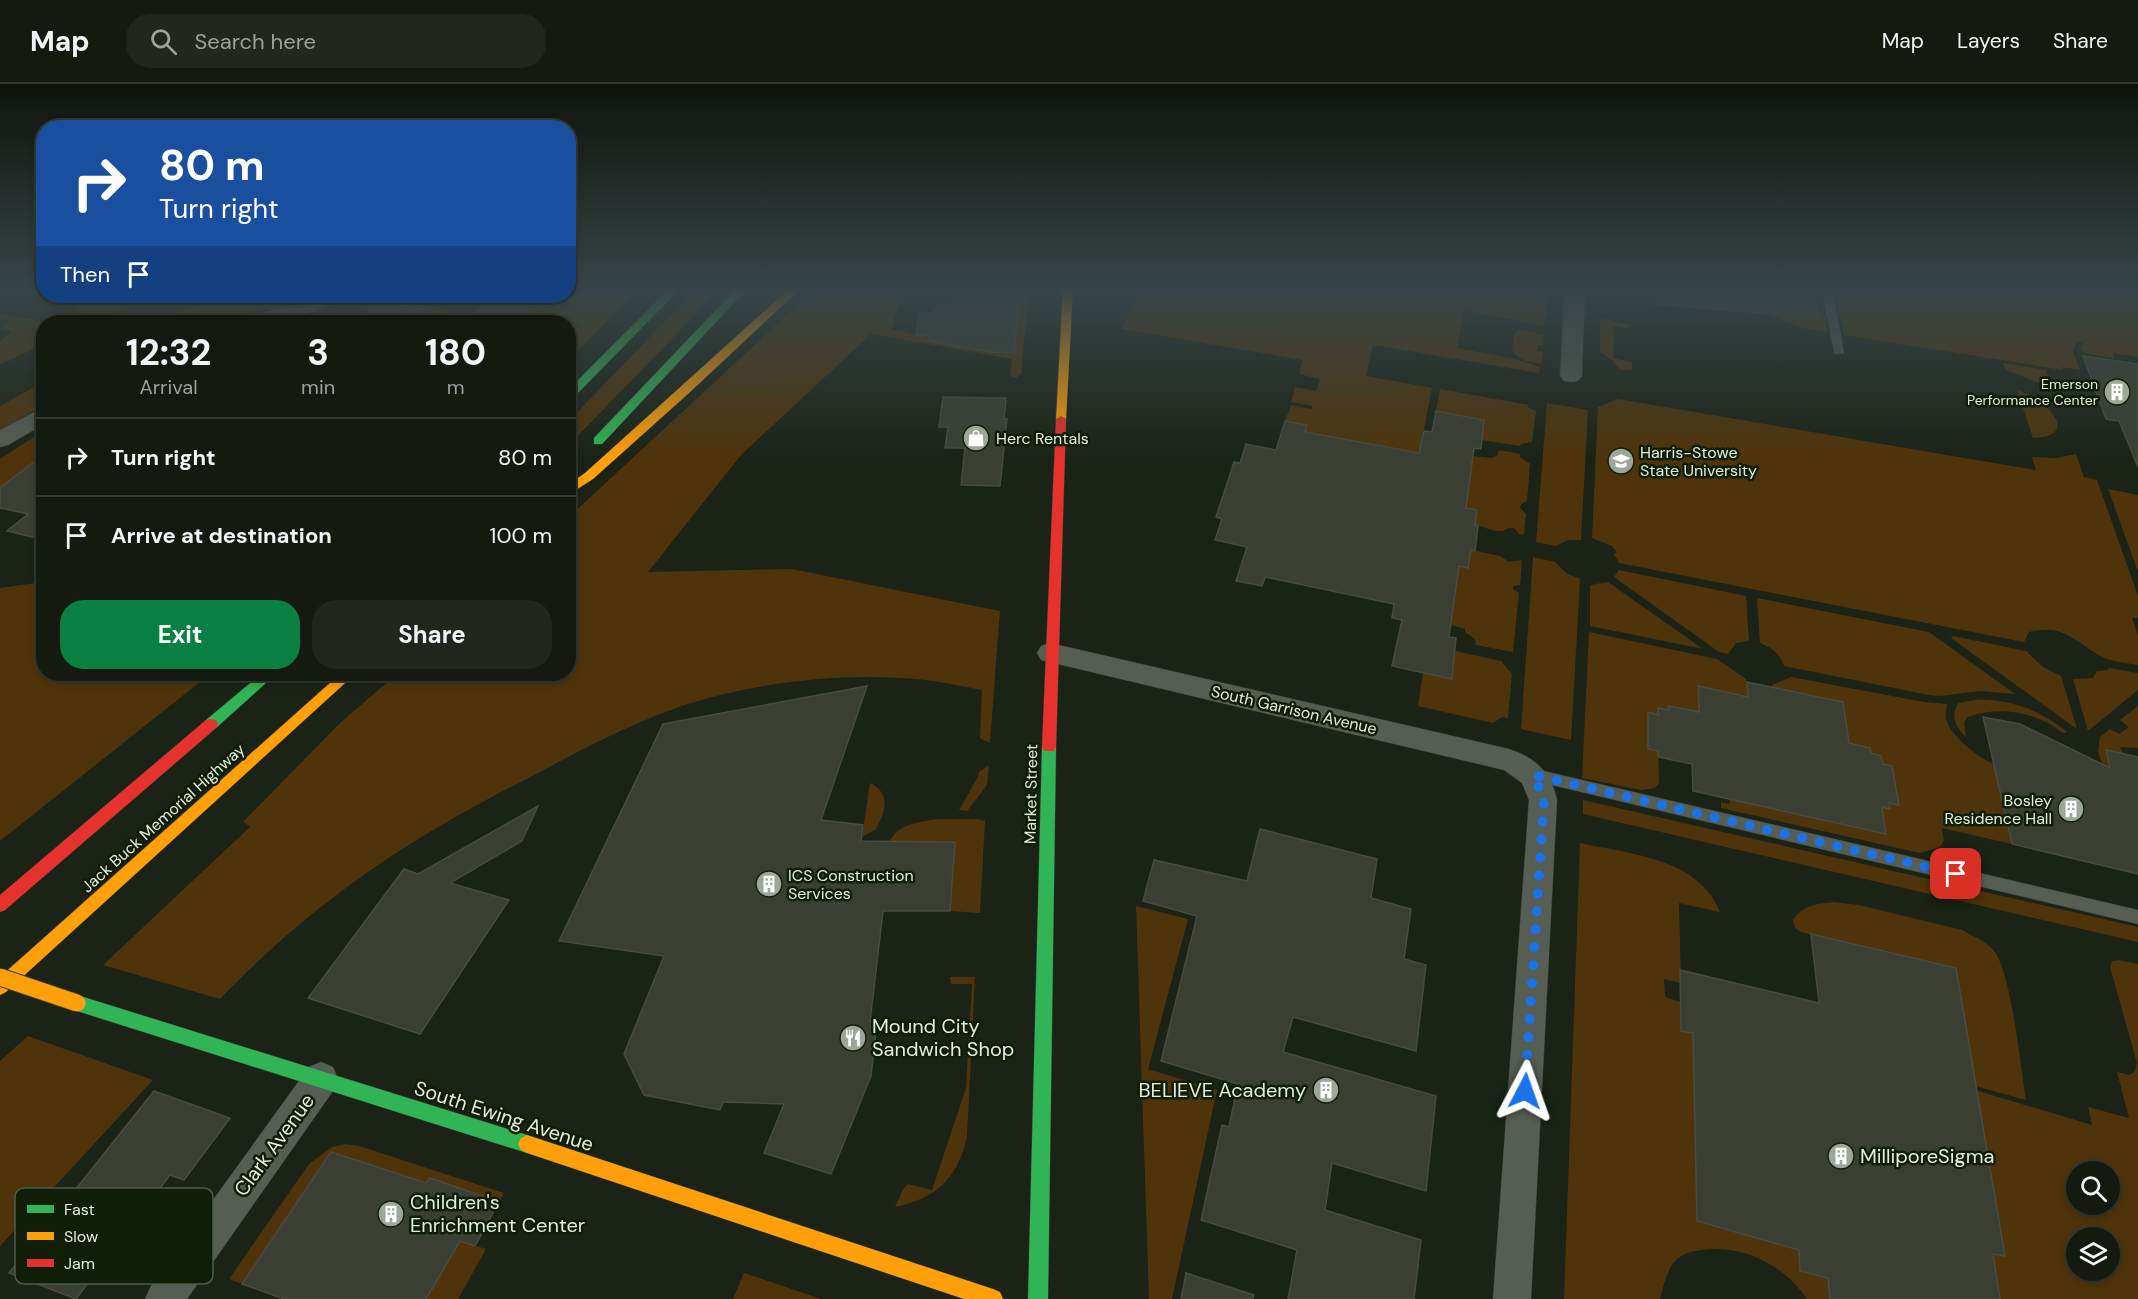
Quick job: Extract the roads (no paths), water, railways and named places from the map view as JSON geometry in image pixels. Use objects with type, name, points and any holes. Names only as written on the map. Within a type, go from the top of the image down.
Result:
[{"type":"main road","points":[[576,389],[619,346]]},
{"type":"main road","points":[[591,448],[688,346]]},
{"type":"main road","points":[[576,485],[685,392],[734,346]]},
{"type":"main road","name":"Market Street","points":[[1038,1299],[1050,653],[1065,346]]},
{"type":"main road","points":[[0,905],[261,681]]},
{"type":"main road","name":"Jack Buck Memorial Highway","points":[[0,987],[340,681]]},
{"type":"main road","name":"South Ewing Avenue","points":[[0,977],[463,1123],[993,1299]]},
{"type":"street","points":[[1570,376],[1572,346]]},
{"type":"street","points":[[0,441],[36,419]]},
{"type":"street","name":"South Garrison Avenue","points":[[1050,653],[1509,760],[1524,766],[1534,775]]},
{"type":"street","points":[[1512,1299],[1544,800],[1534,775]]},
{"type":"street","name":"Clark Avenue","points":[[213,1230],[321,1079]]},
{"type":"street","name":"Clark Avenue","points":[[164,1299],[175,1284]]},
{"type":"lane","points":[[1838,346],[1839,352]]},
{"type":"lane","points":[[1534,775],[2138,916]]},
{"type":"place","name":"Emerson Performance Center","points":[[2117,392]]},
{"type":"place","name":"Herc Rentals","points":[[976,438]]},
{"type":"place","name":"Harris-Stowe State University","points":[[1621,461]]},
{"type":"place","name":"Bosley Residence Hall","points":[[2071,809]]},
{"type":"place","name":"ICS Construction Services","points":[[769,884]]},
{"type":"place","name":"Mound City Sandwich Shop","points":[[853,1038]]},
{"type":"place","name":"BELIEVE Academy","points":[[1326,1090]]},
{"type":"place","name":"MilliporeSigma","points":[[1841,1156]]},
{"type":"place","name":"Children's Enrichment Center","points":[[391,1214]]}]
